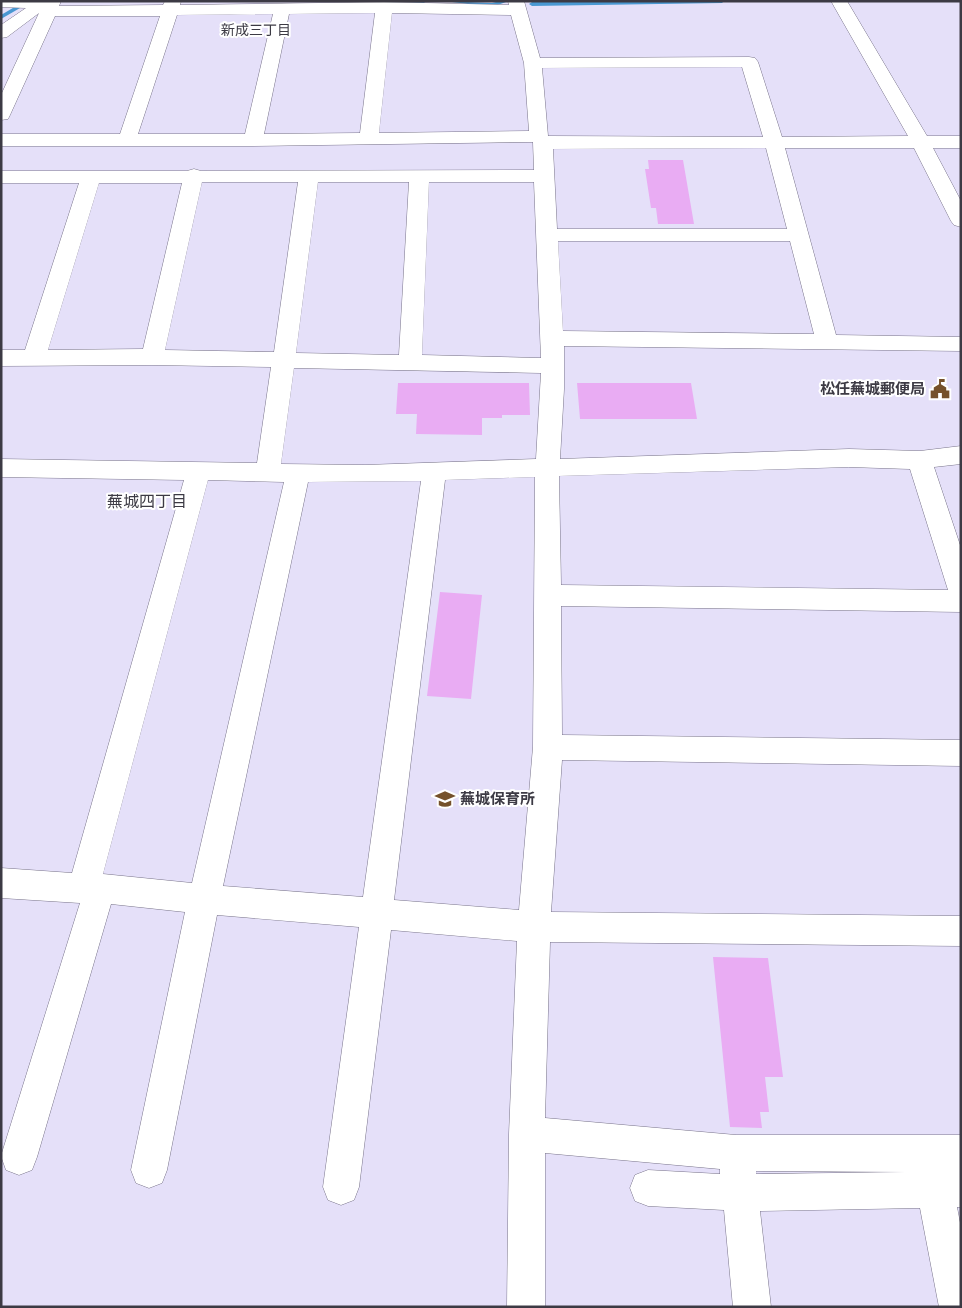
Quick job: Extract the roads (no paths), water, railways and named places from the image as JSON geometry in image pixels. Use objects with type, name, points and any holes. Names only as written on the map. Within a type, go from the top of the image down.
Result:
[{"type":"street","points":[[839,1],[921,142],[961,221]]},
{"type":"street","points":[[1,2],[171,6],[384,7],[516,5],[533,63],[541,140],[552,366],[552,436],[547,470],[548,747],[534,927],[527,1134],[526,1307]]},
{"type":"street","points":[[1,33],[47,4]]},
{"type":"street","points":[[1,115],[47,4]]},
{"type":"street","points":[[127,140],[171,6]]},
{"type":"street","points":[[253,140],[293,6]]},
{"type":"street","points":[[369,139],[384,7]]},
{"type":"street","points":[[533,63],[749,62],[774,142],[827,342]]},
{"type":"street","points":[[1,140],[369,139],[961,142]]},
{"type":"street","points":[[1,177],[194,175],[309,177],[543,176]]},
{"type":"street","points":[[152,357],[194,175]]},
{"type":"street","points":[[34,358],[91,176]]},
{"type":"street","points":[[410,362],[419,176]]},
{"type":"street","points":[[268,473],[282,360],[309,177]]},
{"type":"street","points":[[546,235],[799,235]]},
{"type":"street","points":[[551,338],[961,344]]},
{"type":"street","points":[[1,358],[152,357],[552,366]]},
{"type":"street","points":[[1,468],[268,473],[434,472],[547,470],[849,458],[920,460],[961,455]]},
{"type":"street","points":[[920,460],[961,590]]},
{"type":"street","points":[[19,1157],[92,888],[198,472]]},
{"type":"street","points":[[341,1187],[434,472]]},
{"type":"street","points":[[149,1170],[204,899],[298,473]]},
{"type":"street","points":[[548,594],[961,601]]},
{"type":"street","points":[[548,747],[961,752]]},
{"type":"street","points":[[1,883],[92,888],[534,927],[961,931]]},
{"type":"street","points":[[527,1134],[946,1171]]},
{"type":"street","points":[[736,1153],[752,1307]]},
{"type":"street","points":[[648,1188],[740,1193],[946,1171]]},
{"type":"street","points":[[946,1171],[958,1307]]},
{"type":"waterway","points":[[379,2],[424,1]]},
{"type":"waterway","points":[[446,1],[492,5],[503,2]]},
{"type":"waterway","points":[[532,4],[722,1]]},
{"type":"waterway","points":[[1,17],[18,7]]},
{"type":"place","name":"松任蕪城郵便局","points":[[940,389]]},
{"type":"place","name":"蕪城保育所","points":[[445,799]]},
{"type":"district","name":"新成三丁目","points":[[256,30]]},
{"type":"district","name":"蕪城四丁目","points":[[147,501]]}]
